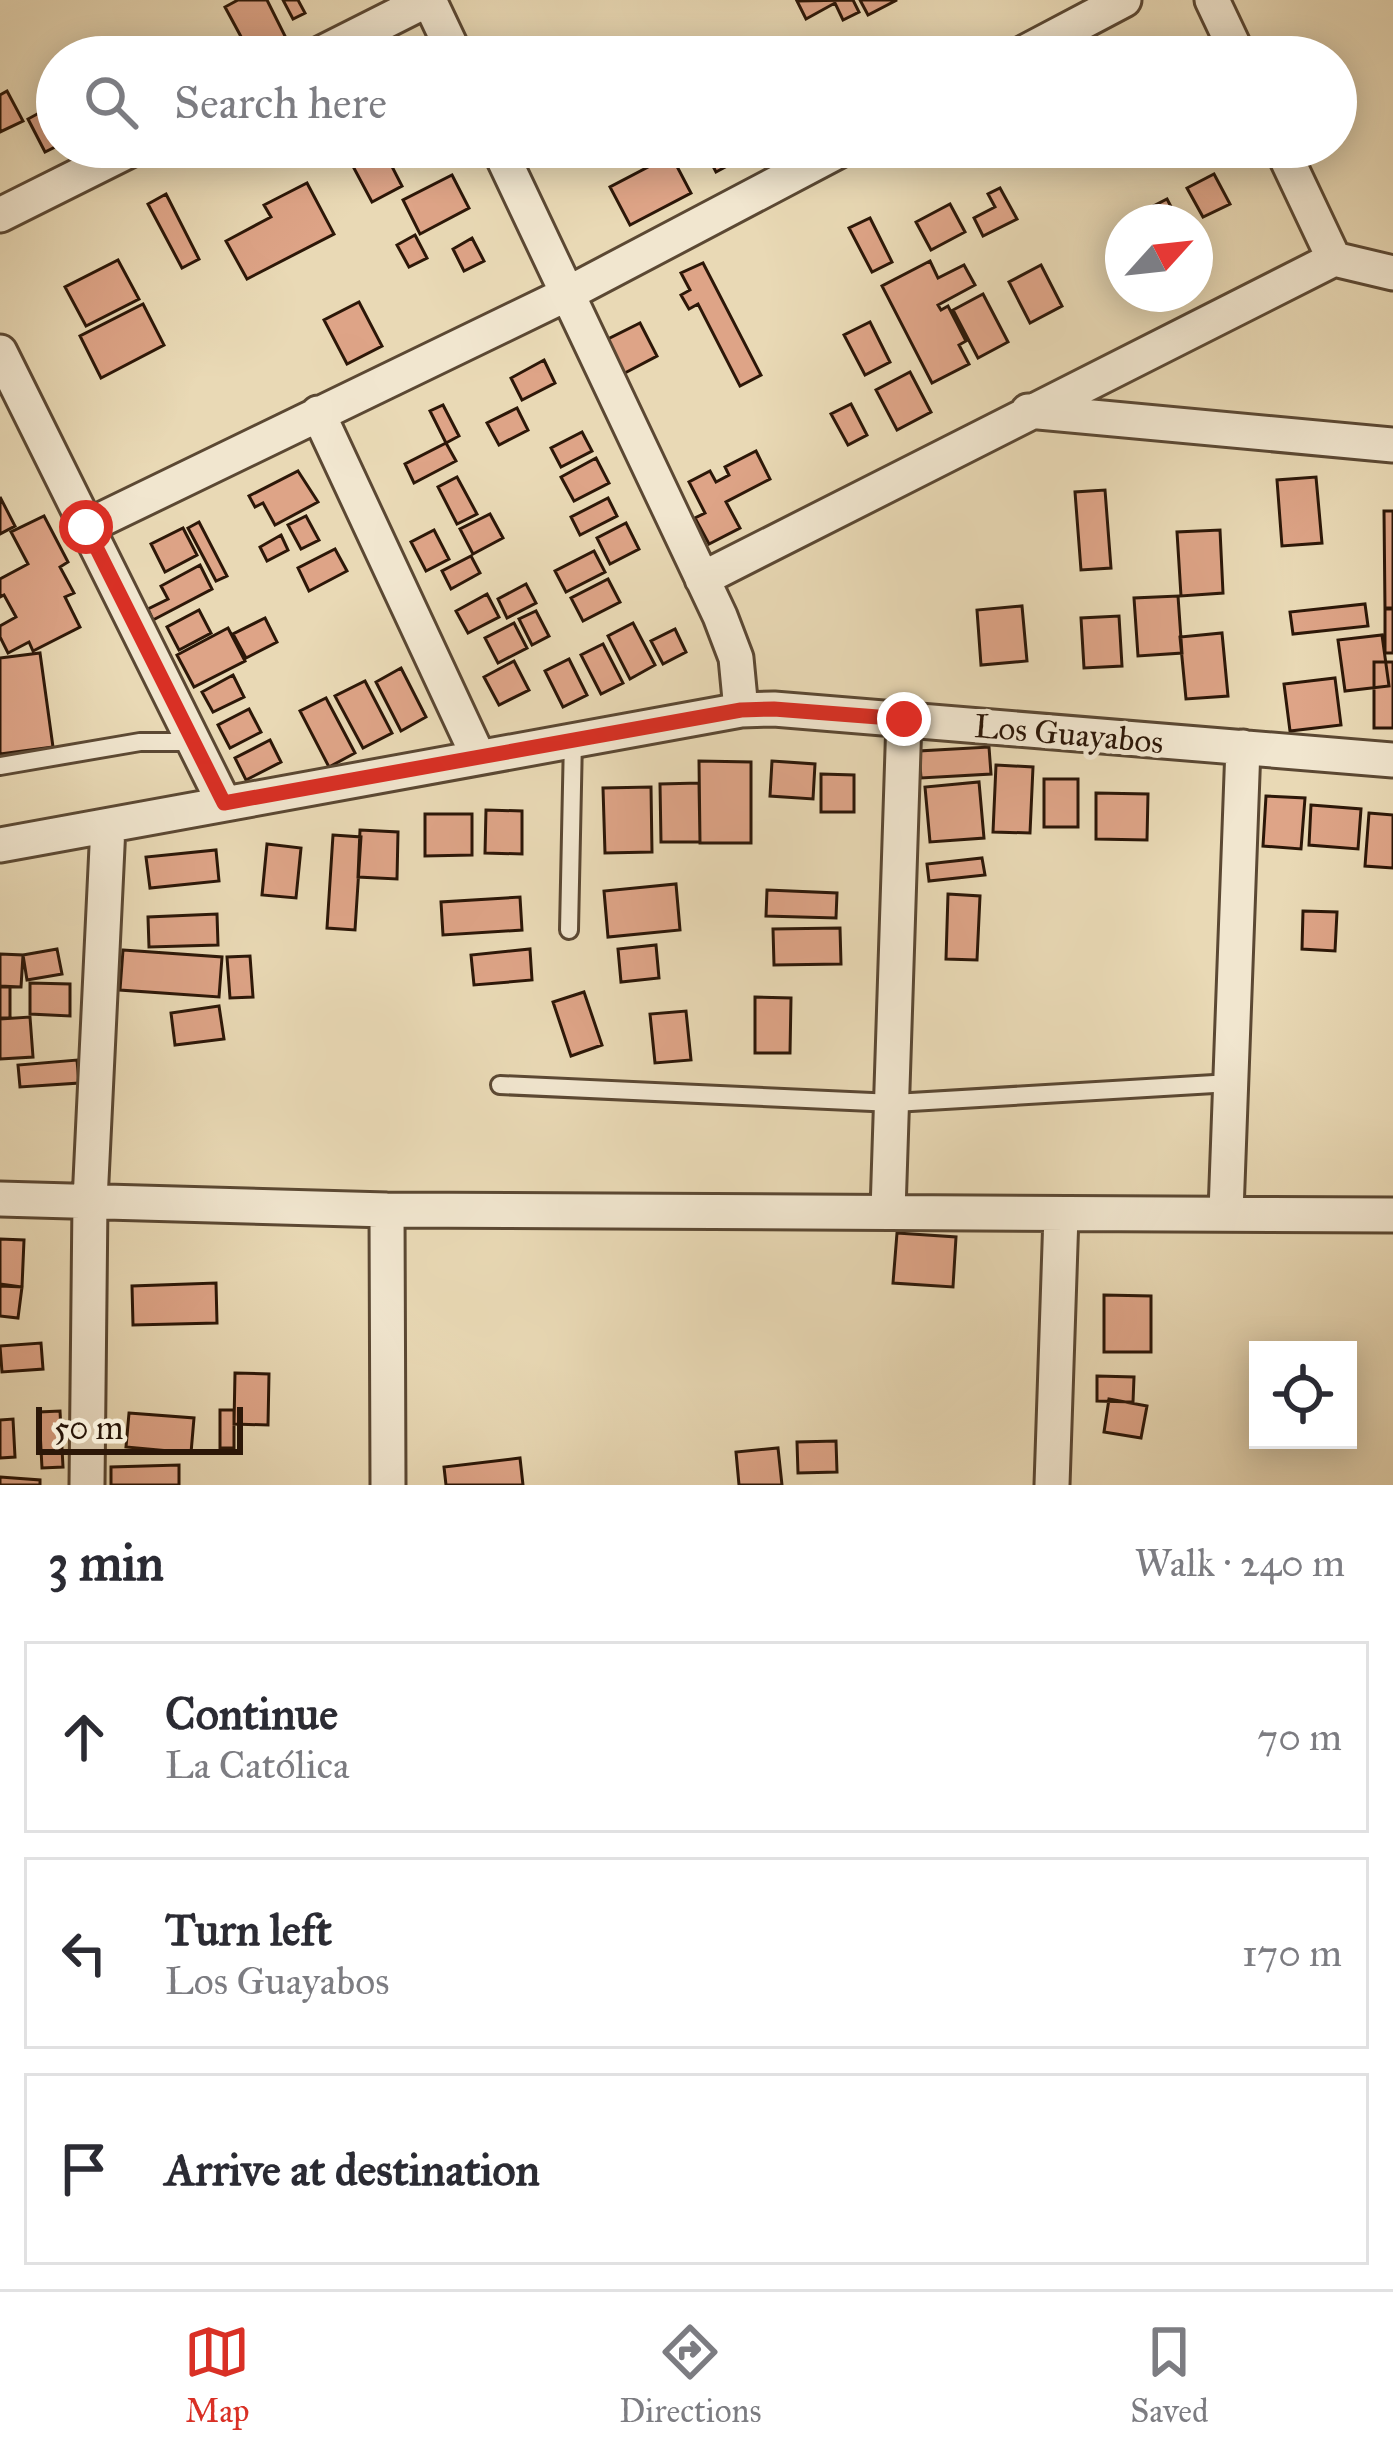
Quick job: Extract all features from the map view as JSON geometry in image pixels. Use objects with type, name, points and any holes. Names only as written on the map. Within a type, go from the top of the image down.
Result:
[{"type":"street","points":[[356,36],[428,0],[446,36]]},
{"type":"street","points":[[1056,36],[1124,0]]},
{"type":"street","points":[[1212,0],[1229,36]]},
{"type":"street","points":[[0,215],[94,168]]},
{"type":"street","points":[[508,168],[736,658],[741,710]]},
{"type":"street","points":[[86,527],[567,294],[806,168]]},
{"type":"street","points":[[1291,168],[1334,259]]},
{"type":"street","points":[[702,579],[1334,259],[1393,273]]},
{"type":"street","points":[[0,352],[224,803]]},
{"type":"street","points":[[1026,411],[1393,445]]},
{"type":"street","points":[[318,413],[478,756]]},
{"type":"street","name":"Los Guayabos","points":[[0,845],[741,710],[1393,760]]},
{"type":"street","points":[[888,1211],[904,719]]},
{"type":"street","points":[[1226,1212],[1243,747]]},
{"type":"street","points":[[87,1485],[90,1201],[108,826]]},
{"type":"street","points":[[0,1199],[387,1210],[1393,1215]]},
{"type":"street","points":[[387,1210],[388,1485]]},
{"type":"street","points":[[1052,1485],[1061,1215]]},
{"type":"lane","points":[[568,931],[573,738]]},
{"type":"lane","points":[[0,766],[140,742],[194,742]]},
{"type":"lane","points":[[500,1085],[894,1103],[1232,1083]]},
{"type":"building","points":[[238,0],[267,0],[285,36],[241,36],[225,7]]},
{"type":"building","points":[[283,0],[298,0],[305,13],[293,19]]},
{"type":"building","points":[[853,0],[859,12],[843,20],[835,3],[806,19],[797,1]]},
{"type":"building","points":[[860,0],[897,0],[868,15]]},
{"type":"building","points":[[7,91],[23,121],[0,132],[0,95]]},
{"type":"building","points":[[354,168],[393,168],[402,186],[372,202]]},
{"type":"building","points":[[646,168],[678,168],[691,193],[630,225],[610,187]]},
{"type":"building","points":[[1214,174],[1230,204],[1213,212],[1213,204],[1196,204],[1187,188]]},
{"type":"building","points":[[452,175],[469,208],[420,234],[403,200]]},
{"type":"building","points":[[307,183],[334,234],[247,279],[226,241],[271,217],[264,205]]},
{"type":"building","points":[[1000,188],[1017,219],[983,236],[974,218],[995,207],[988,194]]},
{"type":"building","points":[[166,194],[199,259],[182,268],[148,204]]},
{"type":"building","points":[[950,204],[965,232],[931,250],[916,222]]},
{"type":"building","points":[[870,218],[892,262],[872,272],[849,228]]},
{"type":"building","points":[[415,235],[427,258],[409,267],[397,245]]},
{"type":"building","points":[[472,238],[484,261],[464,271],[453,249]]},
{"type":"building","points":[[118,260],[139,299],[86,326],[65,287]]},
{"type":"building","points":[[930,261],[938,278],[964,265],[975,285],[938,305],[941,310],[948,306],[966,341],[959,345],[969,364],[932,383],[882,286]]},
{"type":"building","points":[[703,263],[761,375],[740,386],[698,304],[689,309],[681,295],[690,290],[681,273]]},
{"type":"building","points":[[1041,265],[1062,306],[1030,323],[1009,282]]},
{"type":"building","points":[[983,294],[1008,342],[978,358],[953,310]]},
{"type":"building","points":[[359,302],[382,346],[347,364],[324,320]]},
{"type":"building","points":[[143,304],[164,345],[101,378],[80,336]]},
{"type":"building","points":[[870,322],[890,362],[865,375],[844,335]]},
{"type":"building","points":[[640,323],[657,356],[621,375],[604,341]]},
{"type":"building","points":[[544,360],[555,383],[522,400],[511,378]]},
{"type":"building","points":[[910,372],[931,412],[897,430],[876,390]]},
{"type":"building","points":[[851,404],[867,435],[848,445],[831,414]]},
{"type":"building","points":[[443,405],[459,436],[446,443],[430,411]]},
{"type":"building","points":[[517,408],[528,430],[499,445],[487,423]]},
{"type":"building","points":[[582,432],[592,451],[561,467],[551,448]]},
{"type":"building","points":[[446,443],[456,461],[414,483],[405,464]]},
{"type":"building","points":[[756,451],[770,479],[726,502],[740,528],[709,544],[695,518],[705,513],[689,482],[710,471],[716,482],[729,475],[725,467]]},
{"type":"building","points":[[596,458],[609,483],[574,501],[561,477]]},
{"type":"building","points":[[298,471],[318,502],[275,525],[263,503],[255,507],[249,496]]},
{"type":"building","points":[[457,477],[477,514],[457,524],[438,487]]},
{"type":"building","points":[[1316,477],[1322,543],[1282,546],[1277,480]]},
{"type":"building","points":[[1105,490],[1111,568],[1081,570],[1075,492]]},
{"type":"building","points":[[0,497],[15,526],[0,534]]},
{"type":"building","points":[[608,498],[617,516],[580,535],[571,517]]},
{"type":"building","points":[[1384,511],[1393,511],[1393,609],[1385,609]]},
{"type":"building","points":[[490,514],[503,538],[473,554],[460,529]]},
{"type":"building","points":[[44,516],[68,562],[60,567],[74,593],[65,597],[80,627],[33,651],[29,642],[8,653],[0,626],[16,617],[4,595],[0,597],[0,579],[28,564],[11,532]]},
{"type":"building","points":[[306,516],[319,540],[301,549],[288,525]]},
{"type":"building","points":[[199,522],[227,576],[216,581],[188,528]]},
{"type":"building","points":[[626,523],[639,549],[610,564],[597,538]]},
{"type":"building","points":[[183,528],[197,555],[165,572],[151,544]]},
{"type":"building","points":[[434,530],[449,559],[426,571],[411,542]]},
{"type":"building","points":[[1220,530],[1223,593],[1181,596],[1177,532]]},
{"type":"building","points":[[281,535],[288,550],[267,561],[260,547]]},
{"type":"building","points":[[335,549],[347,571],[309,591],[298,568]]},
{"type":"building","points":[[594,551],[605,572],[566,592],[555,571]]},
{"type":"building","points":[[471,556],[480,573],[451,589],[442,571]]},
{"type":"building","points":[[200,565],[212,589],[153,620],[148,609],[168,599],[161,586]]},
{"type":"building","points":[[608,579],[620,602],[583,621],[571,598]]},
{"type":"building","points":[[526,584],[536,603],[507,618],[498,599]]},
{"type":"building","points":[[487,594],[499,617],[468,633],[456,611]]},
{"type":"building","points":[[1178,596],[1182,653],[1138,656],[1134,598]]},
{"type":"building","points":[[1365,604],[1368,626],[1293,634],[1290,612]]},
{"type":"building","points":[[1022,606],[1027,661],[981,665],[977,610]]},
{"type":"building","points":[[1385,608],[1393,608],[1393,653],[1385,653]]},
{"type":"building","points":[[199,610],[211,633],[179,650],[167,627]]},
{"type":"building","points":[[536,611],[549,636],[532,645],[519,619]]},
{"type":"building","points":[[1119,616],[1122,666],[1084,668],[1081,618]]},
{"type":"building","points":[[265,618],[277,642],[246,658],[233,634]]},
{"type":"building","points":[[514,623],[527,648],[498,663],[485,638]]},
{"type":"building","points":[[633,623],[655,665],[630,679],[608,636]]},
{"type":"building","points":[[228,628],[245,661],[194,687],[177,655]]},
{"type":"building","points":[[675,629],[686,652],[663,664],[651,641]]},
{"type":"building","points":[[1222,633],[1228,696],[1186,699],[1180,637]]},
{"type":"building","points":[[1382,635],[1389,686],[1345,691],[1338,640]]},
{"type":"building","points":[[603,644],[623,683],[601,694],[581,655]]},
{"type":"building","points":[[40,653],[53,747],[0,754],[0,658]]},
{"type":"building","points":[[569,659],[587,695],[563,707],[545,671]]},
{"type":"building","points":[[514,661],[529,690],[499,705],[484,677]]},
{"type":"building","points":[[1374,662],[1393,662],[1393,728],[1374,728]]},
{"type":"building","points":[[401,668],[426,717],[401,731],[376,682]]},
{"type":"building","points":[[233,675],[244,697],[213,712],[202,692]]},
{"type":"building","points":[[1335,678],[1341,725],[1290,731],[1284,684]]},
{"type":"building","points":[[365,681],[392,733],[363,748],[335,696]]},
{"type":"building","points":[[326,698],[355,753],[329,767],[300,711]]},
{"type":"building","points":[[249,709],[261,732],[230,748],[218,725]]},
{"type":"building","points":[[270,740],[281,762],[246,780],[235,758]]},
{"type":"building","points":[[989,747],[991,774],[921,778],[919,751]]},
{"type":"building","points":[[699,761],[751,762],[751,843],[700,843]]},
{"type":"building","points":[[772,761],[815,764],[813,799],[770,796]]},
{"type":"building","points":[[996,765],[1033,767],[1030,833],[993,832]]},
{"type":"building","points":[[821,774],[854,775],[854,812],[821,812]]},
{"type":"building","points":[[1044,779],[1078,779],[1078,827],[1044,827]]},
{"type":"building","points":[[979,782],[984,838],[930,842],[925,787]]},
{"type":"building","points":[[699,783],[700,842],[661,842],[660,784]]},
{"type":"building","points":[[651,787],[652,852],[605,853],[603,788]]},
{"type":"building","points":[[1096,793],[1148,794],[1147,840],[1096,839]]},
{"type":"building","points":[[1266,796],[1305,798],[1301,849],[1263,846]]},
{"type":"building","points":[[1311,805],[1361,809],[1358,849],[1309,845]]},
{"type":"building","points":[[486,810],[522,811],[522,854],[485,853]]},
{"type":"building","points":[[1369,813],[1393,815],[1393,868],[1365,866]]},
{"type":"building","points":[[425,814],[472,814],[472,855],[425,856]]},
{"type":"building","points":[[360,830],[398,832],[397,879],[358,877]]},
{"type":"building","points":[[333,835],[361,837],[355,930],[327,928]]},
{"type":"building","points":[[267,844],[301,848],[296,898],[262,895]]},
{"type":"building","points":[[216,850],[219,881],[150,888],[146,857]]},
{"type":"building","points":[[982,858],[985,875],[929,881],[927,864]]},
{"type":"building","points":[[676,884],[680,930],[608,937],[604,891]]},
{"type":"building","points":[[767,890],[837,893],[836,918],[766,916]]},
{"type":"building","points":[[948,894],[980,896],[977,960],[946,959]]},
{"type":"building","points":[[520,897],[522,930],[443,935],[441,902]]},
{"type":"building","points":[[1303,911],[1337,912],[1335,951],[1302,949]]},
{"type":"building","points":[[217,914],[218,945],[149,947],[148,917]]},
{"type":"building","points":[[840,928],[841,964],[774,965],[773,929]]},
{"type":"building","points":[[656,945],[659,978],[621,982],[618,949]]},
{"type":"building","points":[[57,949],[62,974],[27,980],[23,955]]},
{"type":"building","points":[[530,949],[532,980],[474,985],[471,955]]},
{"type":"building","points":[[123,950],[222,957],[219,997],[120,990]]},
{"type":"building","points":[[0,954],[23,955],[21,987],[0,986]]},
{"type":"building","points":[[250,956],[253,997],[230,998],[227,957]]},
{"type":"building","points":[[30,983],[70,984],[70,1016],[30,1014]]},
{"type":"building","points":[[0,987],[10,987],[10,1018],[0,1018]]},
{"type":"building","points":[[584,992],[602,1045],[571,1056],[553,1002]]},
{"type":"building","points":[[755,997],[791,998],[790,1053],[755,1053]]},
{"type":"building","points":[[219,1006],[224,1039],[175,1045],[171,1013]]},
{"type":"building","points":[[686,1011],[691,1060],[655,1063],[650,1014]]},
{"type":"building","points":[[30,1017],[33,1057],[0,1059],[0,1019]]},
{"type":"building","points":[[77,1060],[79,1083],[20,1087],[18,1065]]},
{"type":"building","points":[[897,1233],[956,1237],[953,1287],[893,1283]]},
{"type":"building","points":[[0,1239],[24,1240],[22,1287],[0,1286]]},
{"type":"building","points":[[216,1283],[217,1323],[133,1325],[132,1286]]},
{"type":"building","points":[[0,1284],[22,1287],[18,1318],[0,1316]]},
{"type":"building","points":[[1104,1295],[1151,1296],[1151,1352],[1104,1352]]},
{"type":"building","points":[[41,1343],[43,1369],[2,1372],[0,1346]]},
{"type":"building","points":[[235,1373],[269,1374],[268,1425],[234,1424]]},
{"type":"building","points":[[1097,1376],[1134,1377],[1133,1402],[1097,1401]]},
{"type":"building","points":[[1109,1399],[1147,1406],[1141,1438],[1104,1432]]},
{"type":"building","points":[[220,1410],[234,1410],[234,1448],[220,1448]]},
{"type":"building","points":[[60,1411],[63,1467],[42,1468],[39,1412]]},
{"type":"building","points":[[129,1413],[194,1418],[191,1453],[126,1447]]},
{"type":"building","points":[[13,1419],[15,1457],[0,1458],[0,1420]]},
{"type":"building","points":[[836,1441],[837,1472],[798,1473],[797,1442]]},
{"type":"building","points":[[778,1448],[782,1485],[739,1485],[736,1452]]},
{"type":"building","points":[[520,1458],[523,1485],[446,1485],[444,1467]]},
{"type":"building","points":[[179,1465],[179,1485],[111,1485],[111,1467]]},
{"type":"building","points":[[0,1477],[40,1480],[40,1485],[0,1485]]},
{"type":"route","points":[[86,527],[224,803],[741,710],[904,719]]}]
